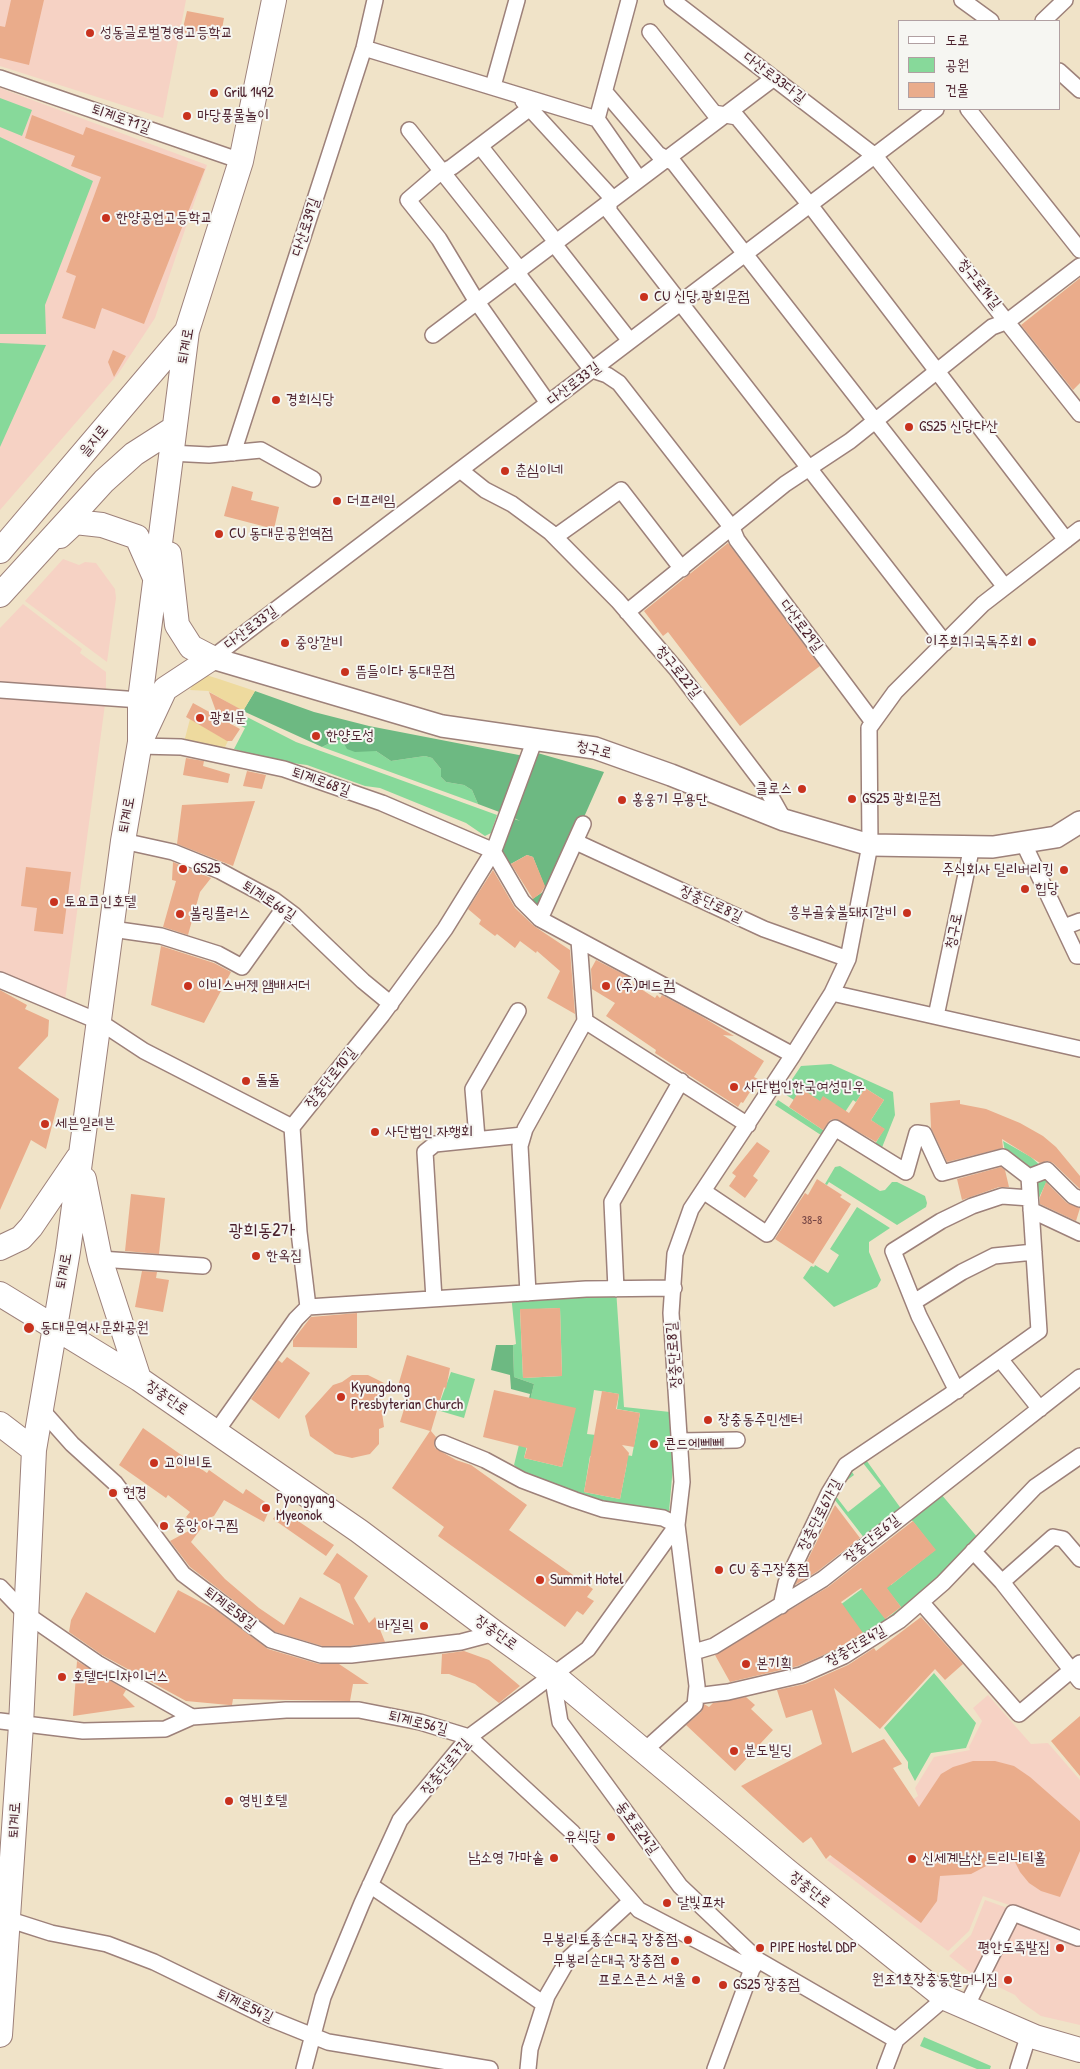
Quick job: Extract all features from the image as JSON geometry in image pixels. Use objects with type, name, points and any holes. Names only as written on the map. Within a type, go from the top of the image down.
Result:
[{"type":"main road","name":"퇴계로","points":[[0,2035],[10,1723],[26,1614],[34,1450],[68,1251],[123,841],[140,744],[140,700],[165,510],[173,429],[187,331],[241,161],[274,0]]},
{"type":"main road","name":"을지로","points":[[0,551],[187,331]]},
{"type":"main road","points":[[5,589],[104,481],[134,454],[173,429]]},
{"type":"main road","points":[[140,744],[165,689],[212,658],[191,647],[177,625],[165,510]]},
{"type":"main road","points":[[5,589],[75,522],[102,526],[137,537],[156,582]]},
{"type":"main road","points":[[0,1248],[21,1238],[31,1227],[80,1155]]},
{"type":"main road","points":[[80,1155],[100,1259],[139,1379]]},
{"type":"main road","name":"장충단로","points":[[0,1294],[139,1379],[216,1432],[359,1531],[494,1633],[552,1674],[645,1750],[787,1871],[944,1998],[1029,2034],[1080,2050]]},
{"type":"main road","points":[[0,1424],[34,1450]]},
{"type":"street","name":"다산로39길","points":[[233,453],[364,48],[375,0]]},
{"type":"street","points":[[493,86],[516,0]]},
{"type":"street","points":[[597,119],[629,0]]},
{"type":"street","name":"다산로33다길","points":[[672,0],[875,156]]},
{"type":"street","points":[[962,0],[990,20]]},
{"type":"street","points":[[1044,20],[1065,0]]},
{"type":"street","points":[[650,32],[714,112],[737,117],[810,205],[938,370],[1066,540]]},
{"type":"street","points":[[364,48],[597,119],[639,180]]},
{"type":"street","points":[[1060,72],[1080,90]]},
{"type":"street","name":"퇴계로71길","points":[[0,78],[241,161]]},
{"type":"street","points":[[432,335],[774,78]]},
{"type":"street","points":[[605,92],[658,154],[674,162],[1005,587]]},
{"type":"street","points":[[515,93],[611,201]]},
{"type":"street","points":[[530,108],[408,200],[439,239],[477,302],[548,403]]},
{"type":"street","name":"다산로33길","points":[[212,658],[935,110]]},
{"type":"street","points":[[969,110],[1080,250]]},
{"type":"street","points":[[409,130],[444,171],[519,270],[520,278],[592,370]]},
{"type":"street","points":[[480,146],[630,341]]},
{"type":"street","name":"청구로14길","points":[[875,156],[1080,414]]},
{"type":"street","points":[[611,201],[609,211],[944,643]]},
{"type":"street","points":[[627,612],[785,484],[876,420],[992,327],[1008,321],[1080,266]]},
{"type":"street","name":"다산로29길","points":[[592,370],[607,375],[619,383],[732,528],[737,540],[873,722]]},
{"type":"street","points":[[170,453],[209,455],[262,450],[313,479]]},
{"type":"street","name":"청구로22길","points":[[460,470],[485,490],[512,504],[555,537],[627,612],[677,670],[765,786],[784,820]]},
{"type":"street","points":[[555,537],[621,490],[682,569]]},
{"type":"street","points":[[870,845],[869,728],[873,722],[895,692],[983,604],[1080,530]]},
{"type":"street","name":"청구로","points":[[212,658],[442,726],[595,748],[784,820],[870,845],[993,847],[1056,837],[1080,822]]},
{"type":"street","points":[[0,690],[140,700]]},
{"type":"street","name":"장충단로10길","points":[[292,1127],[391,1004],[445,929],[493,851],[535,739]]},
{"type":"street","name":"퇴계로68길","points":[[140,744],[181,747],[284,769],[382,803],[493,851]]},
{"type":"street","points":[[540,919],[583,824]]},
{"type":"street","name":"퇴계로66길","points":[[123,841],[173,852],[220,870],[284,908],[391,1004]]},
{"type":"street","name":"장충단로8길","points":[[576,842],[764,928],[848,959]]},
{"type":"street","points":[[1023,842],[1077,956],[1080,956]]},
{"type":"street","name":"장충단로8길","points":[[696,1696],[694,1652],[677,1525],[682,1482],[671,1313],[675,1254],[691,1209],[748,1125],[832,993],[848,959],[870,845]]},
{"type":"street","name":"청구로","points":[[936,1016],[972,846]]},
{"type":"street","points":[[493,851],[522,901],[540,919],[793,1055]]},
{"type":"street","points":[[112,929],[161,936],[218,954],[242,967],[284,908]]},
{"type":"street","points":[[1064,927],[1080,921]]},
{"type":"street","points":[[528,1293],[520,1146],[523,1136],[585,1021],[579,940]]},
{"type":"street","points":[[0,980],[100,1022],[144,1051],[292,1127],[299,1232],[308,1307]]},
{"type":"street","points":[[832,993],[1080,1049]]},
{"type":"street","points":[[477,1138],[473,1089],[518,1011]]},
{"type":"street","points":[[585,1021],[748,1125]]},
{"type":"street","points":[[616,1289],[612,1202],[681,1081]]},
{"type":"street","points":[[703,1191],[767,1234],[835,1128],[906,1172],[916,1133],[924,1134],[942,1173],[1003,1157],[1029,1177],[1047,1170],[1073,1196],[1080,1199]]},
{"type":"street","points":[[434,1299],[425,1152],[435,1144],[477,1138],[523,1136]]},
{"type":"street","name":"장충단로6가길","points":[[781,1606],[786,1583],[829,1493],[846,1465],[957,1390],[1039,1331],[1029,1177]]},
{"type":"street","points":[[957,1390],[914,1302],[893,1251],[941,1221],[972,1206],[1002,1196],[1030,1204],[1080,1233]]},
{"type":"street","points":[[914,1302],[962,1272],[994,1256],[1034,1252]]},
{"type":"street","points":[[100,1259],[203,1266]]},
{"type":"street","points":[[216,1432],[296,1319],[308,1307],[528,1293],[674,1288]]},
{"type":"street","points":[[1000,1359],[1040,1409]]},
{"type":"street","name":"장충단로6길","points":[[694,1652],[714,1646],[823,1579],[1080,1377]]},
{"type":"street","name":"퇴계로58길","points":[[40,1408],[72,1444],[115,1483],[183,1574],[271,1640],[321,1655],[352,1655],[461,1642],[494,1633]]},
{"type":"street","points":[[680,1441],[737,1440]]},
{"type":"street","points":[[443,1443],[486,1460],[522,1480],[574,1500],[602,1509],[663,1518],[677,1525]]},
{"type":"street","name":"장충단로4길","points":[[696,1696],[728,1692],[810,1671],[844,1656],[899,1621],[943,1583],[1035,1487],[1080,1456]]},
{"type":"street","name":"장충단로8길","points":[[552,1674],[588,1649],[677,1525]]},
{"type":"street","points":[[1002,1582],[1053,1537],[1063,1539],[1080,1559]]},
{"type":"street","points":[[921,1602],[1019,1714],[1077,1672],[1002,1582],[973,1551]]},
{"type":"street","points":[[0,1587],[26,1614],[97,1663],[192,1717]]},
{"type":"street","name":"장충단로7길","points":[[304,2069],[323,1997],[370,1885],[400,1820],[470,1737],[552,1674]]},
{"type":"street","name":"동호로24길","points":[[552,1674],[560,1722],[680,1886],[755,1965],[896,2040]]},
{"type":"street","points":[[645,1750],[695,1705],[696,1696]]},
{"type":"street","name":"퇴계로56길","points":[[192,1717],[286,1710],[359,1710],[420,1722],[470,1737],[572,1832],[639,1910],[755,1965]]},
{"type":"street","points":[[10,1723],[83,1731],[165,1729],[192,1717]]},
{"type":"street","points":[[370,1885],[544,2004]]},
{"type":"street","points":[[528,2069],[530,2049],[544,2004],[569,1958],[631,1901]]},
{"type":"street","points":[[966,2007],[1013,1913],[1078,1938]]},
{"type":"street","name":"퇴계로54길","points":[[4,1917],[51,1933],[73,1936],[115,1947],[154,1962],[271,2019],[328,2042],[490,2069]]},
{"type":"street","points":[[715,2069],[755,1965]]},
{"type":"street","points":[[885,2069],[896,2040],[944,1998]]},
{"type":"street","points":[[1018,2069],[1029,2034]]},
{"type":"shaded area","name":"성동글로벌경영고등학교","points":[[0,0],[186,0],[163,118],[0,66]]},
{"type":"shaded area","points":[[0,88],[207,165],[155,318],[118,374],[0,510]]},
{"type":"shaded area","points":[[63,559],[79,565],[85,562],[96,563],[115,589],[116,598],[107,662],[25,601]]},
{"type":"shaded area","points":[[23,604],[82,649],[80,653],[106,672],[106,697],[65,1001],[0,975],[0,628]]},
{"type":"shaded area","points":[[988,1695],[1031,1744],[1048,1743],[1080,1780],[1080,1927],[1079,1929],[983,1896],[969,1931],[948,1951],[827,1860],[918,1796],[915,1788],[934,1757],[970,1750],[969,1747],[982,1721],[973,1708]]},
{"type":"shaded area","points":[[985,1900],[1080,1934],[1080,2025],[1041,2016],[1021,2002],[1015,1995],[972,1974],[949,1956],[971,1935]]},
{"type":"green space","points":[[0,98],[32,110],[22,136],[0,127]]},
{"type":"green space","points":[[0,137],[93,181],[45,305],[46,334],[0,334]]},
{"type":"green space","points":[[0,343],[46,345],[0,447]]},
{"type":"green space","points":[[255,691],[314,712],[369,726],[524,756],[502,813],[478,804],[472,790],[464,785],[446,782],[441,777],[441,769],[432,758],[425,756],[391,761],[376,751],[355,752],[347,749],[342,740],[334,741],[322,747],[243,711]]},
{"type":"green space","points":[[245,716],[296,742],[497,815],[491,833],[485,836],[466,823],[380,788],[365,786],[307,765],[277,761],[234,749],[245,728],[239,725]]},
{"type":"green space","points":[[342,740],[367,751],[376,751],[391,761],[425,756],[432,758],[441,769],[441,777],[446,782],[464,785],[472,790],[478,804],[322,747],[334,741]]},
{"type":"green space","points":[[534,752],[604,772],[541,914],[529,901],[546,890],[533,857],[527,855],[507,866],[497,850],[509,817],[520,821],[510,816]]},
{"type":"green space","points":[[831,1064],[893,1092],[895,1115],[881,1150],[874,1146],[884,1129],[871,1120],[884,1100],[865,1088],[856,1102],[853,1100],[827,1139],[775,1105],[778,1100],[826,1132],[837,1115],[801,1089],[794,1100],[783,1093],[801,1066]]},
{"type":"green space","points":[[1003,1141],[1031,1157],[1044,1169],[1032,1173],[1006,1156]]},
{"type":"green space","points":[[840,1166],[880,1191],[885,1190],[892,1182],[897,1182],[925,1196],[926,1207],[897,1225],[829,1182],[827,1185],[825,1184],[835,1167]]},
{"type":"green space","points":[[1047,1172],[1068,1194],[1046,1183],[1035,1206],[1032,1177]]},
{"type":"green space","points":[[857,1207],[890,1228],[869,1242],[869,1252],[881,1280],[877,1287],[834,1307],[803,1278],[811,1266],[814,1267],[815,1265],[828,1273],[839,1255],[830,1249]]},
{"type":"green space","points":[[616,1289],[624,1407],[670,1412],[673,1466],[669,1512],[602,1503],[527,1476],[514,1465],[534,1384],[514,1377],[513,1345],[516,1344],[511,1294]],"holes":[[[560,1308],[562,1376],[523,1378],[520,1310]],[[594,1390],[619,1394],[617,1409],[640,1413],[632,1456],[595,1449],[596,1435],[587,1434]],[[538,1400],[575,1409],[562,1467],[524,1458]],[[590,1456],[627,1463],[620,1499],[584,1492]]]},
{"type":"green space","points":[[496,1345],[513,1345],[514,1377],[534,1384],[519,1446],[530,1394],[511,1389],[510,1375],[491,1370]]},
{"type":"green space","points":[[451,1372],[475,1379],[464,1418],[437,1410]]},
{"type":"green space","points":[[864,1457],[902,1510],[865,1539],[831,1495],[846,1469]],"holes":[[[863,1463],[881,1486],[848,1512],[835,1495],[840,1491],[838,1487],[854,1475],[852,1472]]]},
{"type":"green space","points":[[941,1494],[978,1538],[908,1608],[827,1658],[809,1628],[882,1574],[891,1585],[935,1550],[911,1519]],"holes":[[[878,1578],[901,1607],[886,1619],[863,1590]]]},
{"type":"green space","points":[[934,1673],[976,1723],[966,1748],[931,1753],[915,1781],[908,1768],[908,1762],[884,1728]]},
{"type":"green space","points":[[924,2037],[991,2066],[990,2069],[977,2069],[920,2046]]},
{"type":"sand","points":[[206,675],[255,691],[243,711],[208,691],[190,690],[196,678]]},
{"type":"sand","points":[[190,719],[228,741],[225,747],[233,751],[184,742]]},
{"type":"building","points":[[11,0],[44,0],[29,65],[0,58],[0,26],[5,27]]},
{"type":"building","points":[[187,11],[224,18],[220,40],[182,32]]},
{"type":"building","points":[[32,115],[83,135],[86,127],[205,169],[144,324],[102,308],[95,329],[62,318],[76,276],[66,272],[101,177],[71,166],[75,156],[25,138]]},
{"type":"building","points":[[1080,278],[1080,383],[1073,390],[1021,325]]},
{"type":"building","points":[[113,350],[126,356],[114,377],[108,362]]},
{"type":"building","points":[[232,486],[253,492],[251,500],[279,507],[274,529],[224,516]]},
{"type":"building","points":[[728,543],[820,666],[740,726],[668,632],[663,636],[644,611]]},
{"type":"building","points":[[209,692],[242,710],[217,714]]},
{"type":"building","name":"광희문","points":[[193,703],[240,729],[232,741],[227,741],[186,717]]},
{"type":"building","points":[[186,758],[204,761],[203,766],[230,774],[228,783],[183,775]]},
{"type":"building","points":[[247,771],[266,775],[262,789],[243,786]]},
{"type":"building","points":[[255,801],[233,866],[177,844],[182,805]]},
{"type":"building","points":[[527,855],[533,857],[545,886],[541,893],[533,899],[511,864]]},
{"type":"building","points":[[173,862],[211,878],[200,892],[188,935],[163,927],[176,881],[172,880]]},
{"type":"building","points":[[26,867],[71,872],[63,934],[34,931],[37,908],[21,906]]},
{"type":"building","points":[[493,870],[515,908],[534,926],[570,950],[575,1014],[547,998],[560,971],[537,951],[536,953],[520,941],[515,948],[497,934],[495,936],[479,924],[481,920],[468,909]]},
{"type":"building","name":"이비스버젯 앰배서더","points":[[161,946],[214,963],[231,972],[204,1023],[151,1005]]},
{"type":"building","points":[[596,960],[629,977],[627,980],[655,998],[657,995],[660,998],[662,995],[701,1016],[734,1036],[723,1035],[764,1061],[754,1077],[758,1079],[743,1103],[741,1102],[738,1107],[655,1053],[656,1050],[606,1016],[615,1003],[592,989],[591,969]]},
{"type":"building","points":[[0,990],[27,1005],[25,1009],[49,1020],[48,1036],[18,1068],[59,1099],[46,1149],[31,1140],[0,1210]]},
{"type":"building","points":[[801,1088],[820,1101],[823,1096],[849,1113],[865,1088],[884,1100],[871,1120],[885,1129],[876,1142],[836,1119],[830,1120],[823,1130],[789,1107]]},
{"type":"building","points":[[960,1100],[960,1104],[986,1109],[1020,1123],[1043,1136],[1056,1147],[1080,1176],[1080,1189],[1053,1163],[1048,1161],[1040,1163],[1002,1139],[1003,1148],[947,1162],[931,1128],[930,1103]]},
{"type":"building","points":[[757,1142],[770,1151],[753,1176],[758,1180],[745,1198],[729,1186],[736,1176],[732,1173]]},
{"type":"building","points":[[1001,1167],[1005,1170],[1009,1187],[999,1187],[962,1200],[957,1179]]},
{"type":"building","points":[[817,1179],[842,1195],[840,1197],[851,1204],[813,1264],[775,1239],[805,1193],[808,1195]]},
{"type":"building","points":[[1046,1182],[1067,1203],[1080,1208],[1076,1221],[1040,1204],[1040,1197]]},
{"type":"building","points":[[131,1194],[165,1198],[159,1254],[125,1251]]},
{"type":"building","points":[[142,1271],[157,1272],[156,1278],[169,1280],[163,1312],[135,1307]]},
{"type":"building","points":[[560,1308],[562,1376],[523,1378],[520,1309]]},
{"type":"building","points":[[357,1313],[357,1348],[293,1347],[293,1340],[311,1317]]},
{"type":"building","points":[[407,1355],[450,1368],[446,1389],[444,1387],[431,1431],[436,1437],[435,1448],[456,1460],[471,1465],[527,1505],[509,1530],[593,1589],[587,1597],[594,1601],[583,1615],[577,1611],[565,1627],[438,1536],[444,1527],[392,1488],[430,1431],[400,1422],[410,1390],[398,1386]]},
{"type":"building","points":[[287,1357],[310,1373],[279,1419],[251,1399],[278,1360],[282,1363]]},
{"type":"building","points":[[352,1375],[368,1375],[384,1383],[380,1398],[384,1427],[379,1429],[379,1444],[370,1454],[352,1458],[335,1454],[310,1436],[305,1416],[333,1385],[342,1382]]},
{"type":"building","points":[[494,1390],[576,1408],[562,1467],[524,1458],[527,1448],[483,1437]]},
{"type":"building","points":[[602,1391],[619,1394],[616,1409],[640,1413],[634,1447],[622,1445],[629,1453],[620,1499],[584,1492]]},
{"type":"building","points":[[143,1428],[207,1473],[209,1470],[243,1494],[246,1489],[271,1506],[264,1522],[224,1500],[214,1516],[209,1518],[191,1542],[225,1579],[259,1608],[284,1625],[300,1597],[354,1625],[340,1584],[323,1574],[337,1553],[368,1576],[354,1598],[369,1623],[375,1617],[385,1642],[350,1646],[322,1646],[275,1632],[190,1567],[170,1541],[198,1526],[186,1517],[190,1512],[168,1495],[166,1498],[119,1465]]},
{"type":"building","points":[[835,1505],[860,1538],[818,1571],[795,1585]]},
{"type":"building","points":[[280,1509],[334,1545],[326,1556],[273,1519]]},
{"type":"building","points":[[913,1521],[936,1550],[887,1588],[901,1607],[885,1619],[861,1588],[841,1602],[863,1633],[840,1648],[798,1666],[730,1682],[715,1655],[828,1587]]},
{"type":"building","points":[[178,1590],[216,1610],[268,1649],[319,1664],[339,1664],[369,1684],[353,1684],[350,1701],[233,1699],[232,1705],[229,1705],[186,1701],[102,1655],[69,1632],[71,1620],[86,1592],[155,1633]]},
{"type":"building","points":[[921,1617],[963,1664],[945,1680],[935,1669],[880,1729],[834,1688],[852,1753],[884,1739],[902,1764],[893,1768],[919,1807],[941,1774],[953,1767],[973,1761],[995,1761],[1014,1766],[1030,1777],[1080,1821],[1080,1851],[1060,1897],[1041,1891],[1029,1883],[1020,1872],[1009,1850],[992,1863],[971,1874],[940,1876],[937,1901],[921,1923],[830,1855],[826,1859],[811,1837],[803,1843],[741,1786],[822,1744],[812,1710],[786,1718],[777,1690],[805,1684],[848,1665],[874,1648],[876,1651]]},
{"type":"building","points":[[464,1651],[489,1660],[520,1686],[499,1703],[475,1684],[449,1674],[441,1674],[442,1654]]},
{"type":"building","points":[[77,1661],[126,1690],[123,1695],[135,1707],[73,1716]]},
{"type":"building","name":"분도빌딩","points":[[746,1697],[755,1705],[751,1709],[773,1730],[735,1771],[686,1725],[701,1712],[704,1704],[709,1707],[713,1703]]},
{"type":"building","points":[[1080,1716],[1080,1776],[1051,1741]]},
{"type":"place","name":"성동글로벌경영고등학교","points":[[90,33]]},
{"type":"place","name":"Grill 1492","points":[[214,93]]},
{"type":"place","name":"마당풍물놀이","points":[[187,116]]},
{"type":"place","name":"한양공업고등학교","points":[[106,218]]},
{"type":"place","name":"CU 신당 광희문점","points":[[644,297]]},
{"type":"place","name":"경희식당","points":[[276,400]]},
{"type":"place","name":"GS25 신당다산","points":[[909,427]]},
{"type":"place","name":"춘심이네","points":[[505,471]]},
{"type":"place","name":"더프레임","points":[[337,501]]},
{"type":"place","name":"CU 동대문공원역점","points":[[219,534]]},
{"type":"place","name":"이주희귀국독주회","points":[[1032,642]]},
{"type":"place","name":"중앙갈비","points":[[285,643]]},
{"type":"place","name":"뜸들이다 동대문점","points":[[345,672]]},
{"type":"place","name":"광희문","points":[[200,718]]},
{"type":"place","name":"한양도성","points":[[316,736]]},
{"type":"place","name":"클로스","points":[[802,789]]},
{"type":"place","name":"GS25 광희문점","points":[[852,799]]},
{"type":"place","name":"홍웅기 무용단","points":[[622,800]]},
{"type":"place","name":"GS25","points":[[183,869]]},
{"type":"place","name":"주식회사 딜리버리킹","points":[[1064,870]]},
{"type":"place","name":"힙당","points":[[1025,889]]},
{"type":"place","name":"토요코인호텔","points":[[54,902]]},
{"type":"place","name":"흥부골숯불돼지갈비","points":[[907,913]]},
{"type":"place","name":"볼링플러스","points":[[180,914]]},
{"type":"place","name":"이비스버젯 앰배서더","points":[[188,986]]},
{"type":"place","name":"(주)메드컴","points":[[606,986]]},
{"type":"place","name":"돌돌","points":[[246,1081]]},
{"type":"place","name":"사단법인한국여성민우","points":[[734,1087]]},
{"type":"place","name":"세븐일레븐","points":[[45,1124]]},
{"type":"place","name":"사단법인 자행회","points":[[375,1132]]},
{"type":"place","name":"한옥집","points":[[256,1256]]},
{"type":"place","name":"동대문역사문화공원","points":[[29,1328]]},
{"type":"place","name":"Kyungdong Presbyterian Church","points":[[341,1397]]},
{"type":"place","name":"장충동주민센터","points":[[708,1420]]},
{"type":"place","name":"콘드에뻬뻬","points":[[654,1444]]},
{"type":"place","name":"고이비토","points":[[154,1463]]},
{"type":"place","name":"현경","points":[[113,1493]]},
{"type":"place","name":"Pyongyang Myeonok","points":[[266,1508]]},
{"type":"place","name":"중앙 아구찜","points":[[164,1526]]},
{"type":"place","name":"CU 중구장충점","points":[[719,1570]]},
{"type":"place","name":"Summit Hotel","points":[[540,1580]]},
{"type":"place","name":"바질릭","points":[[424,1626]]},
{"type":"place","name":"본기획","points":[[746,1664]]},
{"type":"place","name":"호텔더디자이너스","points":[[62,1677]]},
{"type":"place","name":"분도빌딩","points":[[734,1751]]},
{"type":"place","name":"영빈호텔","points":[[229,1801]]},
{"type":"place","name":"유식당","points":[[611,1837]]},
{"type":"place","name":"남소영 가마솥","points":[[554,1858]]},
{"type":"place","name":"신세계남산 트리니티홀","points":[[912,1859]]},
{"type":"place","name":"달빛포차","points":[[667,1903]]},
{"type":"place","name":"무봉리토종순대국 장충점","points":[[688,1940]]},
{"type":"place","name":"PIPE Hostel DDP","points":[[760,1948]]},
{"type":"place","name":"평안도족발집","points":[[1060,1948]]},
{"type":"place","name":"무봉리순대국 장충점","points":[[675,1961]]},
{"type":"place","name":"프로스콘스 서울","points":[[696,1980]]},
{"type":"place","name":"원조1호장충동할머니집","points":[[1008,1980]]},
{"type":"place","name":"GS25 장충점","points":[[723,1985]]},
{"type":"district","name":"광희동2가","points":[[262,1231]]}]
